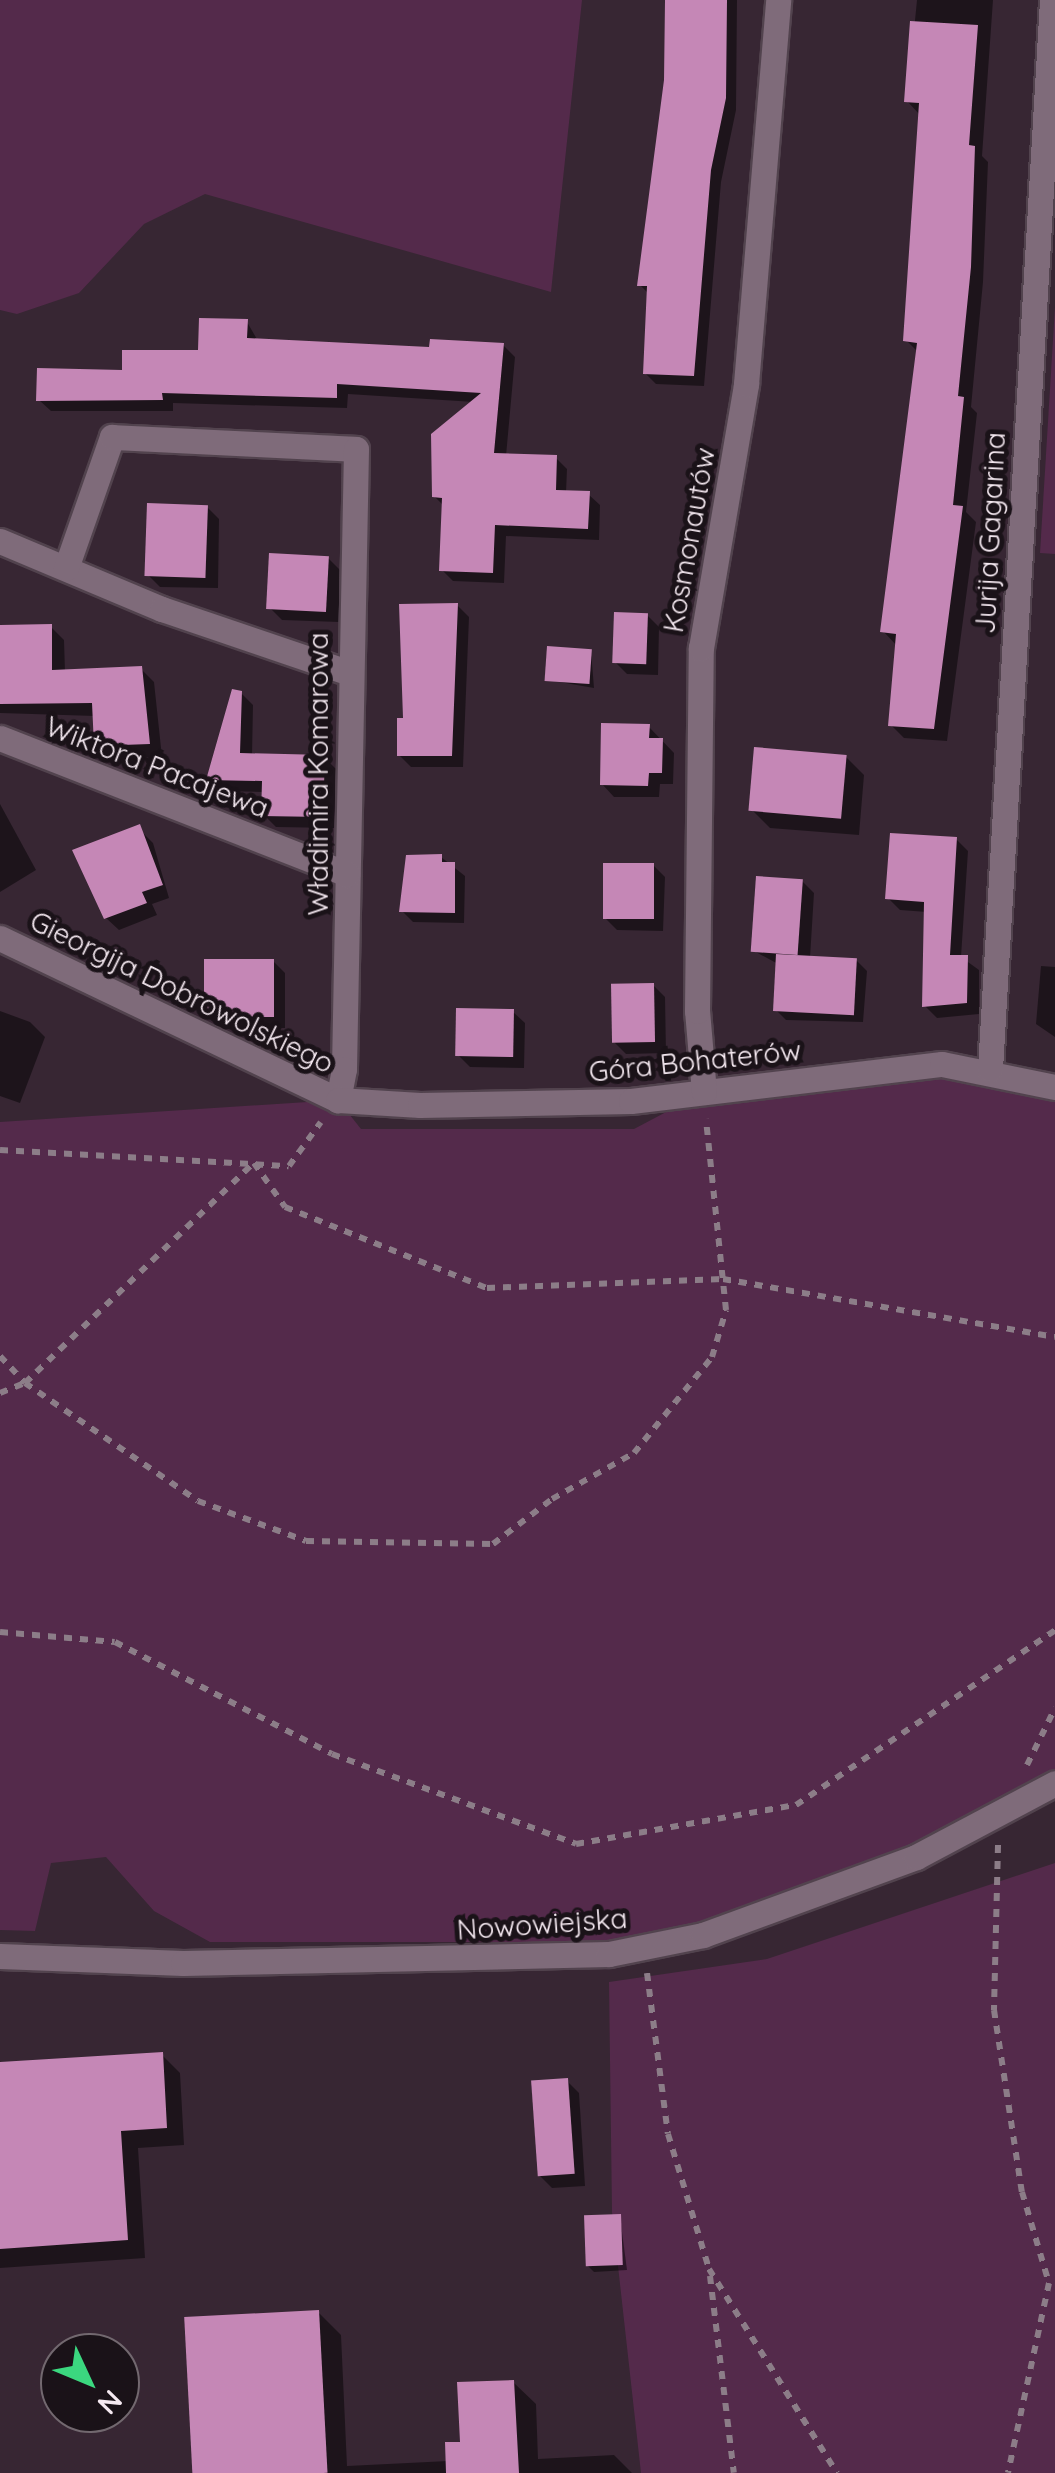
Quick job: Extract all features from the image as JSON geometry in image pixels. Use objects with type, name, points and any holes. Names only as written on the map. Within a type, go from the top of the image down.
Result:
[{"type":"street","name":"Kosmonautów","points":[[704,1092],[696,1010],[701,648],[746,384],[778,0]]},
{"type":"street","name":"Jurija Gagarina","points":[[990,1069],[1052,0]]},
{"type":"street","name":"Władimira Komarowa","points":[[66,568],[112,437],[356,449],[347,672],[348,874],[338,1100]]},
{"type":"street","points":[[0,542],[215,629],[347,672]]},
{"type":"street","name":"Wiktora Pacajewa","points":[[0,738],[348,874]]},
{"type":"street","name":"Gieorgija Dobrowolskiego","points":[[0,938],[338,1100]]},
{"type":"street","name":"Góra Bohaterów","points":[[338,1100],[420,1106],[631,1101],[942,1064],[990,1069],[1055,1087]]},
{"type":"street","name":"Nowowiejska","points":[[0,1956],[183,1963],[475,1960],[644,1947],[703,1935],[916,1857],[1055,1782]]},
{"type":"path","points":[[0,1356],[24,1383],[198,1501],[306,1541],[493,1544],[552,1498],[634,1452],[712,1357],[726,1310],[704,1092]]},
{"type":"path","points":[[0,1150],[289,1166],[338,1100]]},
{"type":"path","points":[[254,1164],[284,1207],[486,1288],[722,1279],[1055,1337]]},
{"type":"path","points":[[0,1393],[24,1383],[254,1164]]},
{"type":"path","points":[[0,1632],[115,1642],[332,1754],[576,1844],[796,1804],[1055,1630]]},
{"type":"path","points":[[999,1815],[994,2010],[1022,2192],[1052,2281],[1008,2473]]},
{"type":"path","points":[[644,1947],[668,2134],[709,2269],[734,2473]]},
{"type":"path","points":[[709,2269],[837,2473]]},
{"type":"shaded area","points":[[0,0],[582,0],[551,292],[205,194],[144,224],[79,293],[17,314],[0,310]]},
{"type":"shaded area","points":[[1055,307],[1055,554],[1040,553]]},
{"type":"shaded area","points":[[903,1069],[1055,1083],[1055,1783],[916,1857],[609,1954],[598,1942],[210,1942],[154,1911],[106,1857],[51,1863],[35,1931],[0,1930],[0,1122],[338,1100],[361,1129],[634,1129],[704,1092]]},
{"type":"shaded area","points":[[1055,1863],[1055,2473],[641,2473],[612,2212],[609,1982],[767,1959]]},
{"type":"building","points":[[665,0],[727,0],[726,98],[711,170],[694,376],[643,374],[647,286],[637,286],[664,80]]},
{"type":"building","points":[[910,21],[978,25],[969,145],[975,146],[971,267],[958,396],[964,397],[953,505],[963,506],[934,729],[888,726],[896,634],[880,632],[917,343],[903,341],[919,103],[904,102]]},
{"type":"building","points":[[199,318],[248,319],[247,338],[429,347],[430,339],[504,343],[494,453],[557,455],[556,490],[590,491],[588,529],[495,525],[493,573],[439,571],[442,498],[432,497],[431,434],[481,393],[337,384],[337,398],[162,393],[163,400],[36,401],[37,368],[122,370],[122,350],[198,350]]},
{"type":"building","points":[[147,503],[208,505],[205,578],[144,576]]},
{"type":"building","points":[[269,553],[329,556],[326,612],[266,609]]},
{"type":"building","points":[[458,603],[452,756],[397,756],[397,718],[403,718],[399,604]]},
{"type":"building","points":[[614,612],[648,613],[646,664],[612,663]]},
{"type":"building","points":[[52,624],[52,670],[142,666],[150,744],[94,746],[92,703],[0,704],[0,625]]},
{"type":"building","points":[[547,646],[592,649],[589,684],[545,681]]},
{"type":"building","points":[[232,689],[242,691],[240,753],[325,755],[323,817],[261,816],[262,781],[206,780]]},
{"type":"building","points":[[601,723],[650,724],[649,738],[663,738],[662,773],[649,773],[648,786],[600,785]]},
{"type":"building","points":[[754,747],[847,755],[841,819],[748,811]]},
{"type":"building","points":[[140,824],[163,885],[142,892],[147,903],[104,919],[72,850]]},
{"type":"building","points":[[890,833],[957,837],[950,955],[968,955],[967,1003],[922,1007],[924,902],[885,899]]},
{"type":"building","points":[[442,854],[442,862],[455,862],[455,913],[399,912],[406,855]]},
{"type":"building","points":[[603,863],[654,863],[654,919],[603,919]]},
{"type":"building","points":[[756,876],[803,879],[798,955],[751,952]]},
{"type":"building","points":[[776,954],[857,958],[854,1015],[773,1011]]},
{"type":"building","points":[[204,959],[274,959],[274,1017],[204,1017]]},
{"type":"building","points":[[654,983],[655,1042],[612,1043],[611,984]]},
{"type":"building","points":[[456,1008],[514,1009],[513,1057],[455,1056]]},
{"type":"building","points":[[163,2052],[167,2128],[121,2131],[128,2240],[0,2249],[0,2062]]},
{"type":"building","points":[[568,2078],[575,2174],[538,2176],[531,2081]]},
{"type":"building","points":[[621,2214],[623,2265],[586,2266],[584,2215]]},
{"type":"building","points":[[319,2310],[328,2473],[192,2473],[184,2317]]},
{"type":"building","points":[[514,2380],[519,2473],[446,2473],[445,2442],[460,2442],[457,2382]]}]
